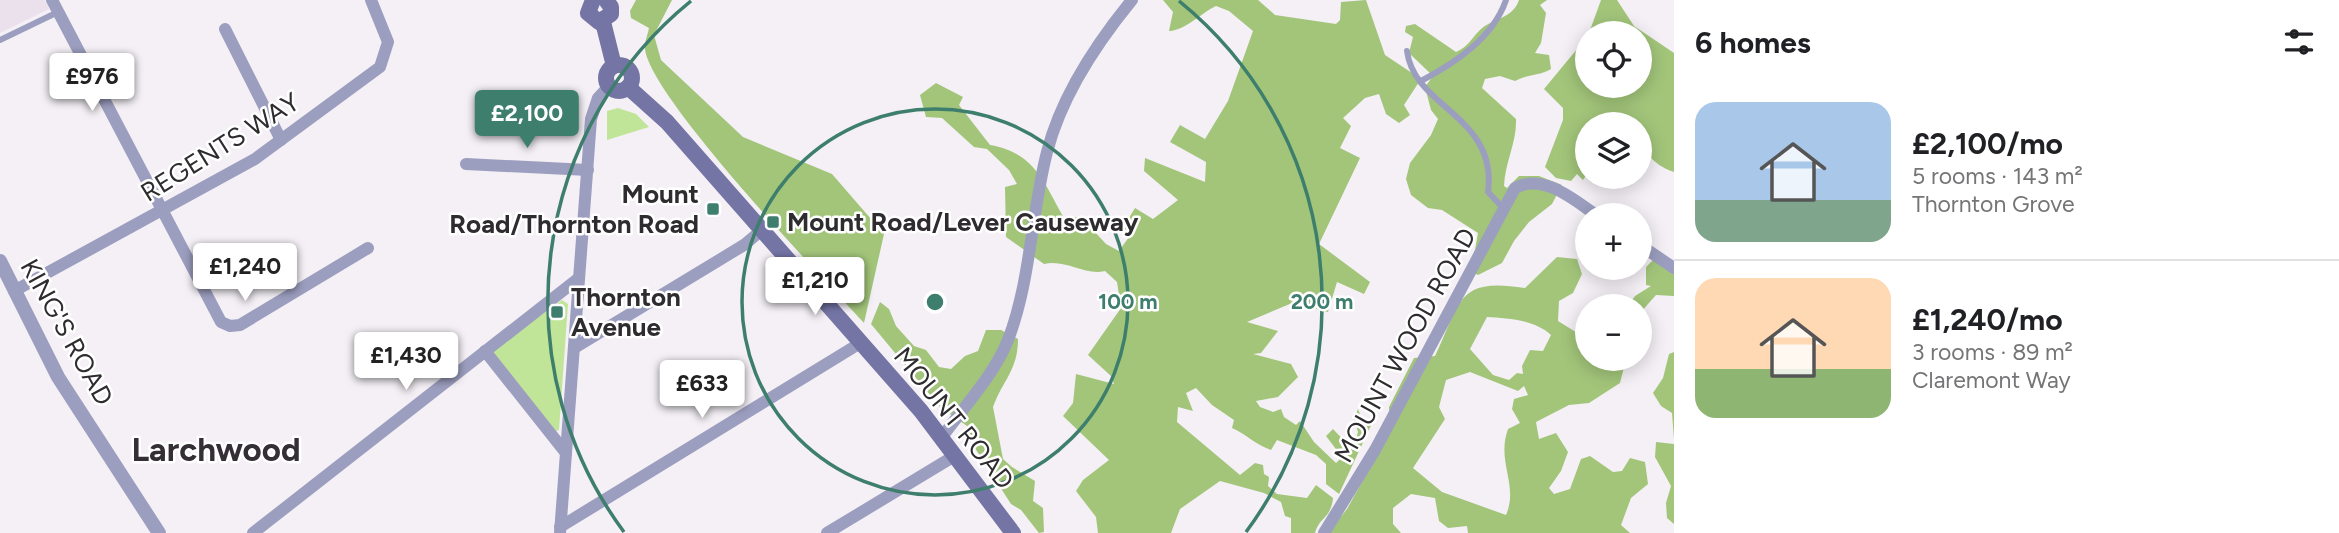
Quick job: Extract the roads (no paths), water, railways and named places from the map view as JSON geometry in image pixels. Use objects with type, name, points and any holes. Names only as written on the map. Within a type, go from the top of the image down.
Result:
[{"type":"main road","points":[[600,1],[587,9],[589,17],[603,22],[614,66]]},
{"type":"main road","points":[[614,66],[623,66],[629,71],[631,78],[628,87],[616,91],[609,86],[606,74],[614,66]]},
{"type":"main road","name":"MOUNT ROAD","points":[[628,87],[667,121],[862,342],[942,437],[1013,533]]},
{"type":"street","name":"REGENTS WAY","points":[[15,291],[255,159],[380,67],[388,42],[371,0]]},
{"type":"street","points":[[942,437],[985,379],[1007,342],[1028,267],[1038,191],[1056,119],[1093,54],[1132,0]]},
{"type":"street","points":[[55,6],[221,323],[240,325],[368,248]]},
{"type":"street","points":[[225,29],[281,140]]},
{"type":"street","points":[[560,530],[591,119],[598,98],[609,86]]},
{"type":"street","points":[[466,164],[587,170]]},
{"type":"street","name":"MOUNT WOOD ROAD","points":[[1324,533],[1375,450],[1430,342],[1505,211],[1515,188],[1526,182],[1546,185],[1576,203]]},
{"type":"street","points":[[574,348],[744,245],[763,229]]},
{"type":"street","points":[[1652,253],[1674,268]]},
{"type":"street","name":"KING'S ROAD","points":[[0,261],[58,377],[159,533]]},
{"type":"street","points":[[253,533],[579,278]]},
{"type":"street","points":[[560,530],[862,342]]},
{"type":"street","points":[[485,351],[566,453]]},
{"type":"street","points":[[827,533],[956,455]]},
{"type":"lane","points":[[1422,81],[1465,54],[1496,20],[1506,0]]},
{"type":"lane","points":[[0,40],[55,6]]},
{"type":"lane","points":[[1407,51],[1411,68],[1477,136],[1490,178],[1488,192],[1505,211]]},
{"type":"place","name":"Mount Road/Thornton Road","points":[[713,209]]},
{"type":"place","name":"Mount Road/Lever Causeway","points":[[773,222]]},
{"type":"place","name":"Thornton Avenue","points":[[557,312]]},
{"type":"district","name":"Larchwood","points":[[216,449]]}]
